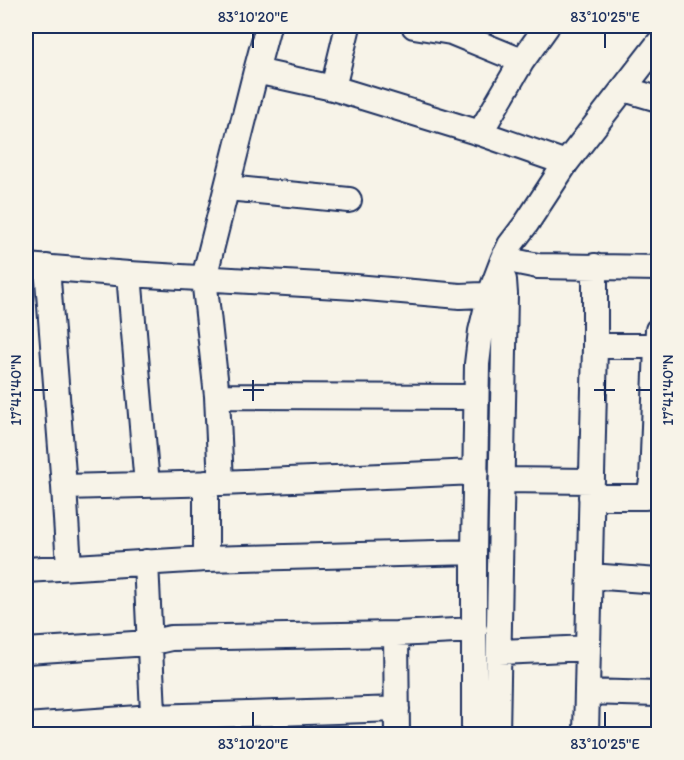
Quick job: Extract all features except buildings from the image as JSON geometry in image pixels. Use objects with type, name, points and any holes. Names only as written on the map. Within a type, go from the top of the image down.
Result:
[{"type":"street","points":[[206,559],[213,483],[217,396],[204,278],[268,26]]},
{"type":"street","points":[[333,88],[348,26]]},
{"type":"street","points":[[414,26],[453,29],[522,61]]},
{"type":"street","points":[[480,133],[522,61],[547,26]]},
{"type":"street","points":[[497,735],[502,480],[497,294],[504,257],[566,163],[658,45]]},
{"type":"street","points":[[256,71],[333,88],[480,133],[566,163]]},
{"type":"street","points":[[624,89],[658,99]]},
{"type":"street","points":[[227,188],[349,200]]},
{"type":"street","points":[[504,257],[538,266],[658,268]]},
{"type":"street","points":[[69,566],[64,487],[36,266],[460,296],[497,294]]},
{"type":"street","points":[[586,735],[595,266]]},
{"type":"street","points":[[129,274],[147,485]]},
{"type":"street","points":[[474,735],[477,364],[481,331],[497,294]]},
{"type":"street","points":[[502,480],[645,497],[650,490],[655,481],[658,338],[595,346]]},
{"type":"street","points":[[217,396],[476,397]]},
{"type":"street","points":[[64,487],[476,472]]},
{"type":"street","points":[[26,570],[206,559],[474,552]]},
{"type":"street","points":[[146,562],[154,726]]},
{"type":"street","points":[[590,576],[658,581]]},
{"type":"street","points":[[26,651],[149,643],[171,638],[396,634],[475,630]]},
{"type":"street","points":[[396,634],[397,735]]},
{"type":"street","points":[[499,652],[588,648]]},
{"type":"street","points":[[587,692],[658,694]]},
{"type":"street","points":[[26,726],[154,726],[397,709]]}]
